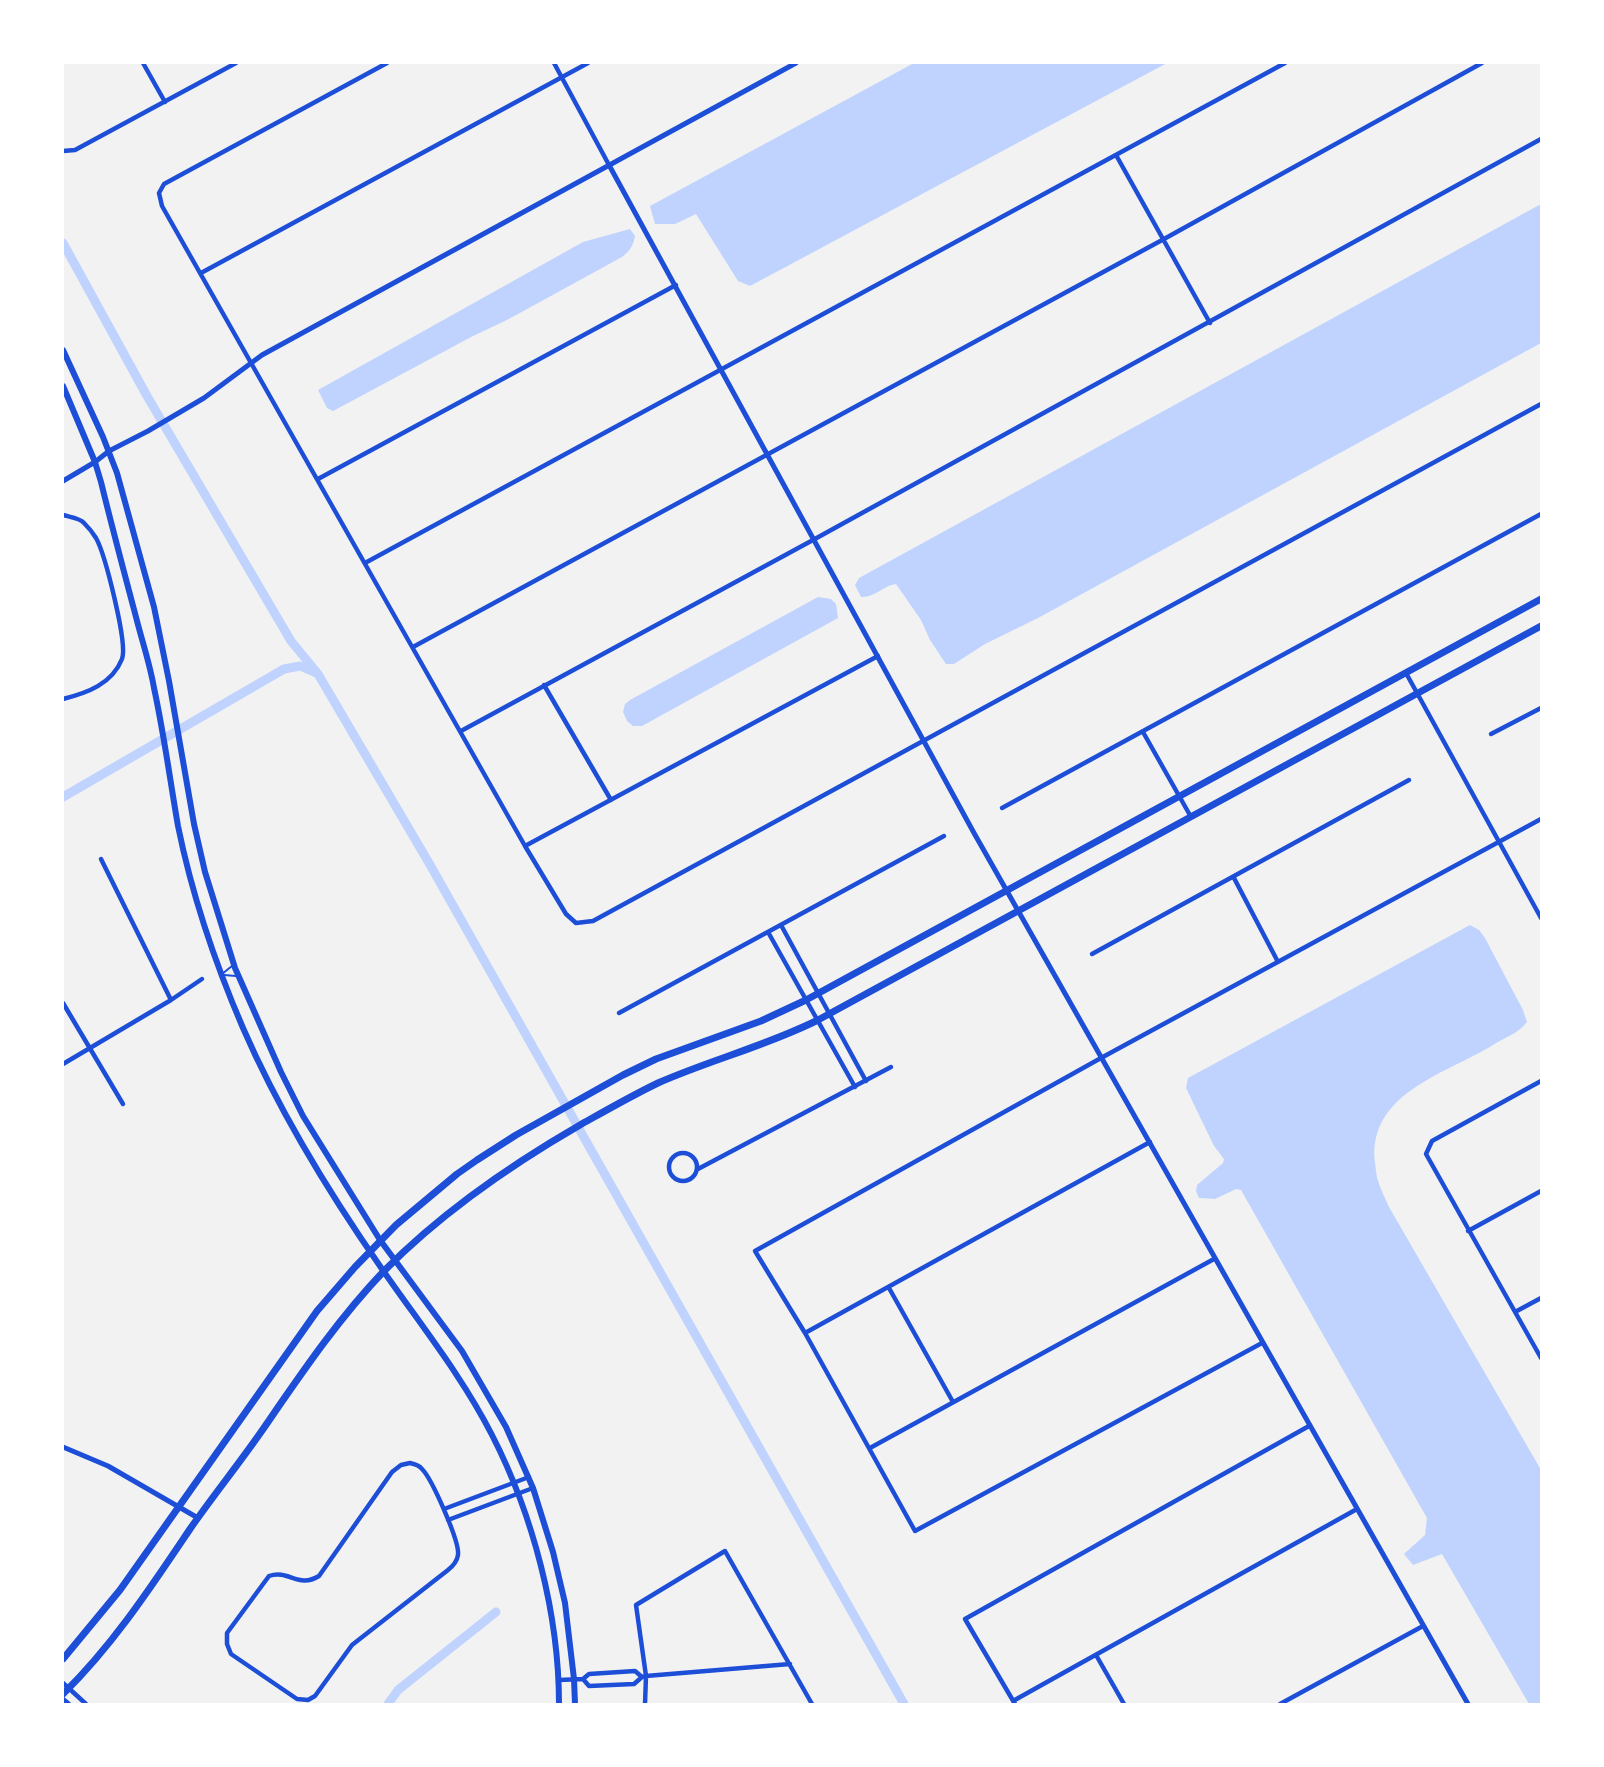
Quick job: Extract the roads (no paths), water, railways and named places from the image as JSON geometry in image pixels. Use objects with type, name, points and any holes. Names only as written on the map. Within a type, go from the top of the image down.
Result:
[{"type":"main road","points":[[63,350],[117,473],[154,608],[205,872],[234,964],[281,1072],[303,1116],[394,1261],[462,1352],[506,1427],[529,1477],[551,1544],[565,1603],[574,1679],[574,1704]]},
{"type":"main road","points":[[63,386],[95,462],[154,685],[190,876],[220,975],[275,1097],[328,1189],[384,1272],[447,1358],[491,1433],[518,1494],[537,1553],[550,1610],[557,1656],[559,1704]]},
{"type":"main road","points":[[63,1659],[113,1599],[321,1305],[380,1240],[457,1174],[537,1124],[656,1059],[761,1021],[806,1000],[1541,599]]},
{"type":"main road","points":[[63,1694],[66,1685],[104,1650],[132,1615],[315,1354],[394,1261],[478,1189],[548,1143],[659,1083],[768,1042],[830,1014],[1541,626]]},
{"type":"street","points":[[143,63],[165,102]]},
{"type":"street","points":[[63,151],[75,150],[236,63]]},
{"type":"street","points":[[387,63],[164,184],[159,193],[162,206],[525,846],[566,914],[576,923],[592,921],[1541,404]]},
{"type":"street","points":[[554,63],[1006,892],[1468,1704]]},
{"type":"street","points":[[201,273],[588,63]]},
{"type":"street","points":[[63,481],[109,451],[148,432],[177,414],[226,383],[252,362],[796,63]]},
{"type":"street","points":[[365,563],[1285,63]]},
{"type":"street","points":[[413,647],[1164,239],[1482,63]]},
{"type":"street","points":[[461,731],[1210,323],[1541,139]]},
{"type":"street","points":[[1116,155],[1210,323]]},
{"type":"street","points":[[318,479],[676,285]]},
{"type":"street","points":[[1002,808],[1541,514]]},
{"type":"street","points":[[63,515],[83,522],[96,538],[104,558],[124,643],[123,657],[113,674],[101,684],[82,694],[63,699]]},
{"type":"street","points":[[525,846],[878,656]]},
{"type":"street","points":[[1406,673],[1541,918]]},
{"type":"street","points":[[544,685],[611,800]]},
{"type":"street","points":[[1491,734],[1541,708]]},
{"type":"street","points":[[1143,732],[1191,817]]},
{"type":"street","points":[[1092,954],[1409,780]]},
{"type":"street","points":[[1262,1343],[915,1531],[805,1333],[755,1251],[1101,1058],[1541,819]]},
{"type":"street","points":[[619,1013],[944,836]]},
{"type":"street","points":[[101,859],[171,1000]]},
{"type":"street","points":[[1234,878],[1278,962]]},
{"type":"street","points":[[781,926],[866,1081]]},
{"type":"street","points":[[768,932],[855,1087]]},
{"type":"street","points":[[63,1064],[202,979]]},
{"type":"street","points":[[63,1003],[123,1104]]},
{"type":"street","points":[[698,1169],[696,1160],[685,1153],[672,1158],[669,1166],[671,1175],[682,1181],[694,1177],[698,1169],[891,1067]]},
{"type":"street","points":[[1541,1081],[1432,1141],[1426,1154],[1541,1358]]},
{"type":"street","points":[[805,1333],[1150,1142]]},
{"type":"street","points":[[1468,1231],[1541,1191]]},
{"type":"street","points":[[870,1448],[1215,1259]]},
{"type":"street","points":[[889,1288],[953,1402]]},
{"type":"street","points":[[1515,1312],[1541,1298]]},
{"type":"street","points":[[1309,1426],[965,1619],[1014,1703],[1357,1509]]},
{"type":"street","points":[[63,1447],[108,1466],[198,1518]]},
{"type":"street","points":[[403,1464],[413,1464],[422,1468],[448,1521],[458,1550],[456,1561],[448,1570],[352,1645],[313,1698],[297,1699],[232,1655],[226,1644],[227,1633],[265,1580],[278,1574],[305,1582],[319,1576],[392,1472],[403,1464]]},
{"type":"street","points":[[444,1509],[529,1477]]},
{"type":"street","points":[[448,1521],[533,1488]]},
{"type":"street","points":[[645,1704],[636,1605],[725,1551],[812,1704]]},
{"type":"street","points":[[1280,1704],[1423,1626]]},
{"type":"street","points":[[1096,1655],[1124,1704]]},
{"type":"street","points":[[559,1680],[583,1679],[589,1674],[635,1671],[644,1676],[790,1664]]},
{"type":"street","points":[[583,1679],[589,1686],[634,1684],[644,1676]]},
{"type":"street","points":[[66,1685],[86,1704]]},
{"type":"street","points":[[63,1699],[69,1704]]},
{"type":"lane","points":[[220,975],[234,964]]},
{"type":"lane","points":[[220,975],[239,976]]},
{"type":"water","points":[[914,63],[1167,63],[750,286],[738,281],[696,214],[675,224],[655,224],[650,206]]},
{"type":"water","points":[[1541,204],[1541,343],[1038,618],[985,644],[954,664],[946,664],[930,640],[921,620],[896,584],[870,596],[861,597],[855,585],[859,578]]},
{"type":"water","points":[[630,229],[635,236],[634,240],[631,248],[622,257],[333,411],[327,408],[318,390],[583,242]]},
{"type":"water","points":[[818,597],[831,599],[836,604],[838,618],[642,726],[633,726],[627,721],[623,712],[625,704],[630,700]]},
{"type":"water","points":[[1470,925],[1479,930],[1485,938],[1527,1022],[1520,1030],[1433,1077],[1396,1103],[1383,1119],[1376,1139],[1375,1163],[1378,1181],[1389,1207],[1541,1470],[1541,1704],[1529,1704],[1442,1554],[1413,1565],[1404,1554],[1425,1535],[1427,1518],[1241,1190],[1236,1189],[1215,1199],[1199,1198],[1196,1191],[1197,1185],[1223,1163],[1224,1159],[1214,1146],[1186,1088],[1188,1078]]},
{"type":"waterway","points":[[63,243],[147,396],[291,641],[318,674],[429,863],[904,1704]]},
{"type":"waterway","points":[[63,797],[284,669],[300,666],[316,673]]},
{"type":"waterway","points":[[388,1704],[398,1690],[496,1612]]}]
